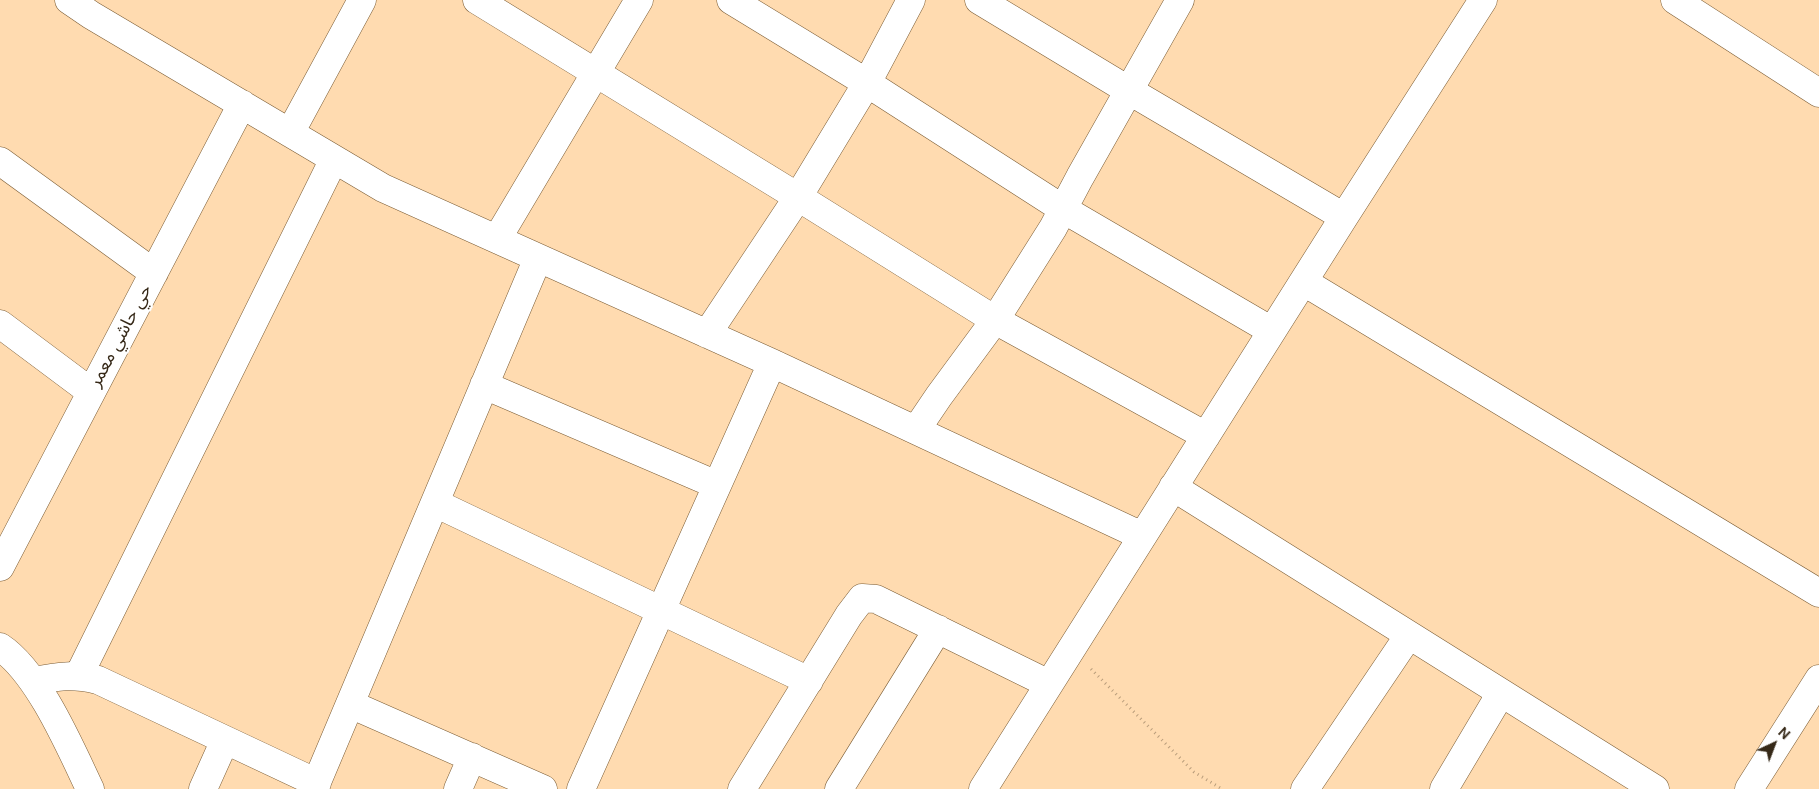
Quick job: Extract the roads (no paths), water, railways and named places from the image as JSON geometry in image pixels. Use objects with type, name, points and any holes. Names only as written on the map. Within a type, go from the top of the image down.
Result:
[{"type":"street","points":[[69,0],[91,15],[383,188],[772,363],[1142,536]]},
{"type":"street","points":[[477,0],[995,320],[1206,436]]},
{"type":"street","points":[[497,240],[639,0]]},
{"type":"street","points":[[731,0],[867,83],[1063,209],[1272,331]]},
{"type":"street","points":[[707,334],[798,197],[867,83],[912,0]]},
{"type":"street","points":[[979,0],[1128,90],[1344,216]]},
{"type":"street","points":[[916,430],[995,320],[1052,228],[1180,0]]},
{"type":"street","points":[[983,789],[1344,216],[1483,0]]},
{"type":"street","points":[[1675,0],[1819,93]]},
{"type":"street","points":[[290,133],[352,4]]},
{"type":"street","name":"حي حاشي معمر","points":[[3,555],[92,392],[242,104]]},
{"type":"street","points":[[79,675],[334,158]]},
{"type":"street","points":[[0,161],[154,273]]},
{"type":"street","points":[[33,681],[79,675],[98,680],[225,740],[316,786],[538,258]]},
{"type":"street","points":[[1304,282],[1819,593]]},
{"type":"street","points":[[0,324],[92,392]]},
{"type":"street","points":[[580,789],[772,363]]},
{"type":"street","points":[[484,385],[717,485]]},
{"type":"street","points":[[1173,487],[1655,789]]},
{"type":"street","points":[[435,503],[809,681]]},
{"type":"street","points":[[742,789],[862,598],[876,599],[1050,684]]},
{"type":"street","points":[[839,789],[938,629]]},
{"type":"street","points":[[1305,789],[1409,635]]},
{"type":"street","points":[[0,647],[6,651],[33,681],[65,737],[90,789]]},
{"type":"street","points":[[1749,789],[1819,679]]},
{"type":"street","points":[[1444,789],[1501,693]]},
{"type":"street","points":[[350,704],[543,789]]},
{"type":"street","points":[[203,789],[225,740]]},
{"type":"street","points":[[458,789],[472,757]]}]
